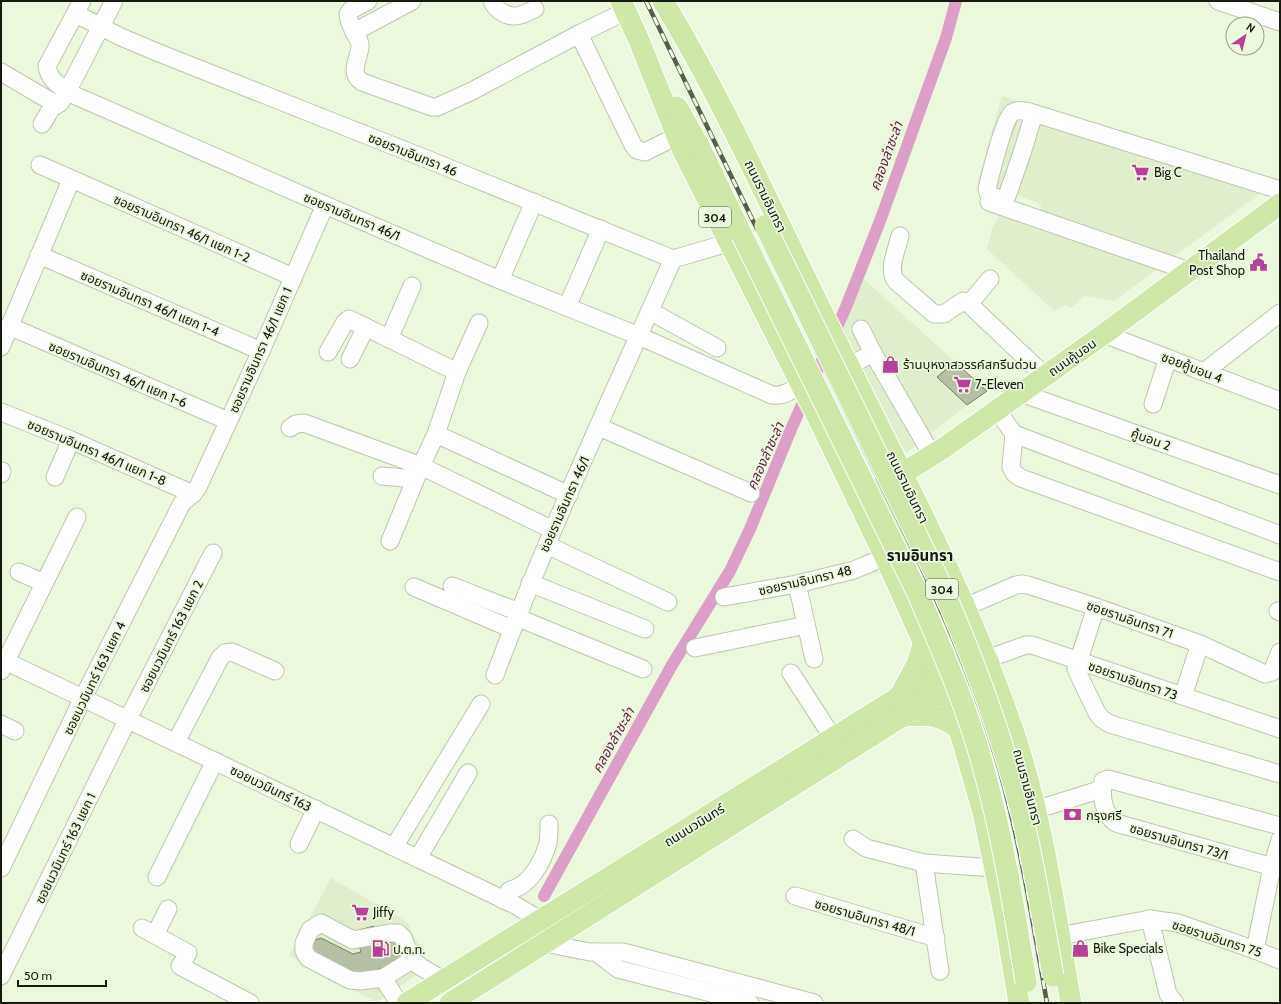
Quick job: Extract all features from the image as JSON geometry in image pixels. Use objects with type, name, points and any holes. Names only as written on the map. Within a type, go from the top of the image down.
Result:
[{"type":"main road","name":"ถนนรามอินทรา","points":[[658,1],[765,226],[941,585],[964,637],[1002,747],[1021,811],[1058,1003]]},
{"type":"main road","name":"ถนนรามอินทรา","points":[[663,1],[718,99],[902,474],[986,657],[1014,732],[1035,810],[1071,1003]]},
{"type":"main road","name":"304","points":[[624,6],[683,152],[735,239],[918,594],[945,657],[980,757],[993,802],[1012,890],[1030,1003]]},
{"type":"main road","name":"304","points":[[638,38],[698,144],[735,239],[802,387],[885,557],[941,682],[960,732],[983,812],[1019,1003]]},
{"type":"main road","name":"ถนนคู้บอน","points":[[857,500],[902,474],[997,410],[1104,334],[1280,204]]},
{"type":"main road","points":[[821,424],[837,435],[855,433],[868,424],[871,412]]},
{"type":"main road","points":[[884,484],[882,493],[905,545],[906,562],[899,589]]},
{"type":"main road","points":[[911,616],[919,622],[933,626],[943,625],[951,619],[962,602]]},
{"type":"main road","points":[[924,642],[901,707],[948,721],[960,732],[979,720],[988,719],[999,722],[1014,732]]},
{"type":"main road","name":"ถนนนวมินทร์","points":[[450,1003],[546,943],[901,707],[941,682],[986,657]]},
{"type":"main road","name":"ถนนนวมินทร์","points":[[407,1003],[833,738],[901,707]]},
{"type":"street","points":[[1,72],[57,105],[67,92],[114,1]]},
{"type":"street","points":[[368,1],[351,10],[348,14],[349,20],[360,44],[355,73],[357,79],[432,107],[437,107],[472,91],[579,34],[624,6]]},
{"type":"street","points":[[354,32],[412,1]]},
{"type":"street","points":[[492,1],[494,7],[515,17],[535,9]]},
{"type":"street","points":[[1218,1],[1280,22]]},
{"type":"street","name":"ซอยรามอินทรา 46","points":[[79,7],[100,26],[159,54],[534,202],[673,259]]},
{"type":"street","name":"ซอยรามอินทรา 46/1","points":[[79,7],[47,66],[48,73],[52,79],[67,92],[325,205],[500,280],[639,336],[772,395],[778,396],[802,387]]},
{"type":"street","points":[[579,34],[633,144],[638,150],[645,152],[677,136]]},
{"type":"street","points":[[42,124],[54,104]]},
{"type":"street","points":[[1034,114],[1006,197],[1002,199],[990,195],[987,192],[987,189],[1009,117],[1012,113],[1022,110],[1280,190]]},
{"type":"street","points":[[999,146],[1022,153]]},
{"type":"street","name":"ซอยรามอินทรา 46/1 แยก 1-2","points":[[40,165],[293,277]]},
{"type":"street","points":[[1,347],[71,180]]},
{"type":"street","points":[[500,280],[534,202]]},
{"type":"street","points":[[989,202],[1189,271]]},
{"type":"street","name":"ซอยรามอินทรา 46/1 แยก 1","points":[[193,494],[198,487],[261,351],[325,205]]},
{"type":"street","points":[[567,306],[601,229]]},
{"type":"street","points":[[900,236],[892,271],[896,282],[934,314],[944,314],[963,301],[969,304],[1044,376]]},
{"type":"street","points":[[639,336],[673,259],[735,239]]},
{"type":"street","name":"ซอยรามอินทรา 46/1 แยก 1-4","points":[[39,255],[261,351]]},
{"type":"street","points":[[969,304],[990,280]]},
{"type":"street","points":[[389,339],[412,286]]},
{"type":"street","points":[[650,311],[717,348]]},
{"type":"street","points":[[1204,372],[1280,313]]},
{"type":"street","points":[[328,352],[344,322],[349,319],[457,372]]},
{"type":"street","points":[[390,541],[436,434],[457,372],[479,323]]},
{"type":"street","name":"ซอยรามอินทรา 46/1 แยก 1-6","points":[[9,326],[228,421]]},
{"type":"street","points":[[350,359],[366,327]]},
{"type":"street","points":[[861,330],[932,454]]},
{"type":"street","name":"ซอยคู้บอน 4","points":[[1104,334],[1280,401]]},
{"type":"street","name":"ซอยรามอินทรา 46/1","points":[[495,675],[530,583],[639,336]]},
{"type":"street","points":[[846,360],[873,353]]},
{"type":"street","points":[[1153,404],[1168,358]]},
{"type":"street","name":"คู้บอน 2","points":[[1021,393],[1280,485]]},
{"type":"street","points":[[997,410],[1014,434],[1280,535]]},
{"type":"street","name":"ซอยรามอินทรา 46/1 แยก 1-8","points":[[1,412],[71,440],[193,494]]},
{"type":"street","points":[[290,428],[296,424],[304,423],[418,473],[550,537],[668,602]]},
{"type":"street","points":[[598,427],[751,492]]},
{"type":"street","points":[[436,434],[569,495]]},
{"type":"street","points":[[1014,434],[1011,467],[1014,473],[1021,478],[1280,572]]},
{"type":"street","points":[[55,477],[71,440]]},
{"type":"street","points":[[382,476],[418,473]]},
{"type":"street","name":"ซอยนวมินทร์ 163 แยก 4","points":[[1,868],[83,698],[182,503],[193,494]]},
{"type":"street","points":[[3,664],[77,517]]},
{"type":"street","name":"ซอยนวมินทร์ 163 แยก 2","points":[[128,719],[213,553]]},
{"type":"street","name":"ซอยรามอินทรา 48","points":[[724,597],[797,584],[854,570],[885,557]]},
{"type":"street","points":[[19,572],[44,583]]},
{"type":"street","points":[[530,583],[645,629]]},
{"type":"street","points":[[797,584],[814,659]]},
{"type":"street","name":"ซอยรามอินทรา 71","points":[[962,602],[1022,584],[1096,607],[1200,644],[1265,674],[1272,672],[1280,652]]},
{"type":"street","points":[[452,586],[516,619]]},
{"type":"street","points":[[414,587],[516,619],[643,669]]},
{"type":"street","points":[[1096,607],[1076,669],[1097,713],[1102,719],[1110,724],[1280,774]]},
{"type":"street","points":[[695,648],[806,625]]},
{"type":"street","points":[[1183,696],[1200,644]]},
{"type":"street","name":"ซอยรามอินทรา 73","points":[[986,657],[1026,645],[1032,645],[1280,729]]},
{"type":"street","points":[[176,742],[220,658],[225,653],[232,652],[275,671]]},
{"type":"street","name":"ซอยนวมินทร์ 163","points":[[3,664],[128,719],[418,858],[504,900],[540,920]]},
{"type":"street","points":[[791,673],[833,738]]},
{"type":"street","points":[[394,847],[481,704]]},
{"type":"street","name":"ซอยนวมินทร์ 163 แยก 1","points":[[1,976],[128,719]]},
{"type":"street","points":[[157,877],[215,761]]},
{"type":"street","points":[[418,858],[468,773]]},
{"type":"street","points":[[1035,810],[1102,790],[1103,781],[1108,778],[1280,826]]},
{"type":"street","name":"ซอยรามอินทรา 73/1","points":[[1102,790],[1106,813],[1109,819],[1116,823],[1276,868]]},
{"type":"street","points":[[299,844],[316,809]]},
{"type":"street","points":[[504,900],[510,890],[524,885],[538,865],[548,843],[549,824]]},
{"type":"street","points":[[852,839],[866,848],[924,863],[994,868]]},
{"type":"street","points":[[1255,950],[1276,868],[1280,840]]},
{"type":"street","name":"ซอยรามอินทรา 48/1","points":[[924,863],[940,971]]},
{"type":"street","name":"ซอยรามอินทรา 48/1","points":[[795,896],[936,938]]},
{"type":"street","points":[[168,909],[148,931],[188,953],[180,966],[250,1003]]},
{"type":"street","points":[[1150,919],[1168,994],[1175,1003]]},
{"type":"street","name":"ซอยรามอินทรา 75","points":[[1059,936],[1150,919],[1178,923],[1280,960]]},
{"type":"street","points":[[412,960],[383,978],[360,981],[350,980],[308,958],[304,951],[304,943],[310,930],[321,923],[353,940],[390,933],[398,933],[403,938],[412,960],[421,968],[443,980]]},
{"type":"street","points":[[546,943],[596,952],[618,969],[718,985],[814,1003]]},
{"type":"street","points":[[383,978],[399,1003]]},
{"type":"street","points":[[718,985],[750,1003]]},
{"type":"shaded area","points":[[1002,96],[1274,183],[1114,301],[1085,296],[1071,308],[1064,305],[1054,311],[987,249],[993,226],[999,217],[995,212],[1040,213],[1041,204],[1006,191],[977,184]]},
{"type":"shaded area","points":[[864,279],[955,362],[937,377],[967,405],[905,454],[842,331]]},
{"type":"shaded area","points":[[331,878],[407,922],[430,966],[377,1002],[289,956]]},
{"type":"building","name":"7-Eleven","points":[[955,362],[987,391],[967,405],[937,377]]},
{"type":"building","name":"ป.ต.ท.","points":[[374,926],[380,945],[398,940],[405,961],[354,977],[313,957],[309,942],[321,938],[353,954],[361,952],[355,931]]},
{"type":"waterway","name":"คลองลำชะล่า","points":[[544,896],[672,665],[730,571],[750,529],[792,427],[846,307],[880,221],[946,38],[956,1]]},
{"type":"railway","points":[[646,1],[920,564],[964,664],[983,716],[1007,797],[1026,885],[1047,1003]]},
{"type":"place","name":"Big C","points":[[1141,172]]},
{"type":"place","name":"Thailand Post Shop","points":[[1258,262]]},
{"type":"place","name":"ร้านบุหงาสวรรค์สกรีนด่วน","points":[[890,364]]},
{"type":"place","name":"7-Eleven","points":[[962,384]]},
{"type":"place","name":"กรุงศรี","points":[[1073,815]]},
{"type":"place","name":"Jiffy","points":[[360,912]]},
{"type":"place","name":"Bike Specials","points":[[1080,948]]},
{"type":"place","name":"ป.ต.ท.","points":[[380,949]]},
{"type":"district","name":"รามอินทรา","points":[[920,556]]}]
